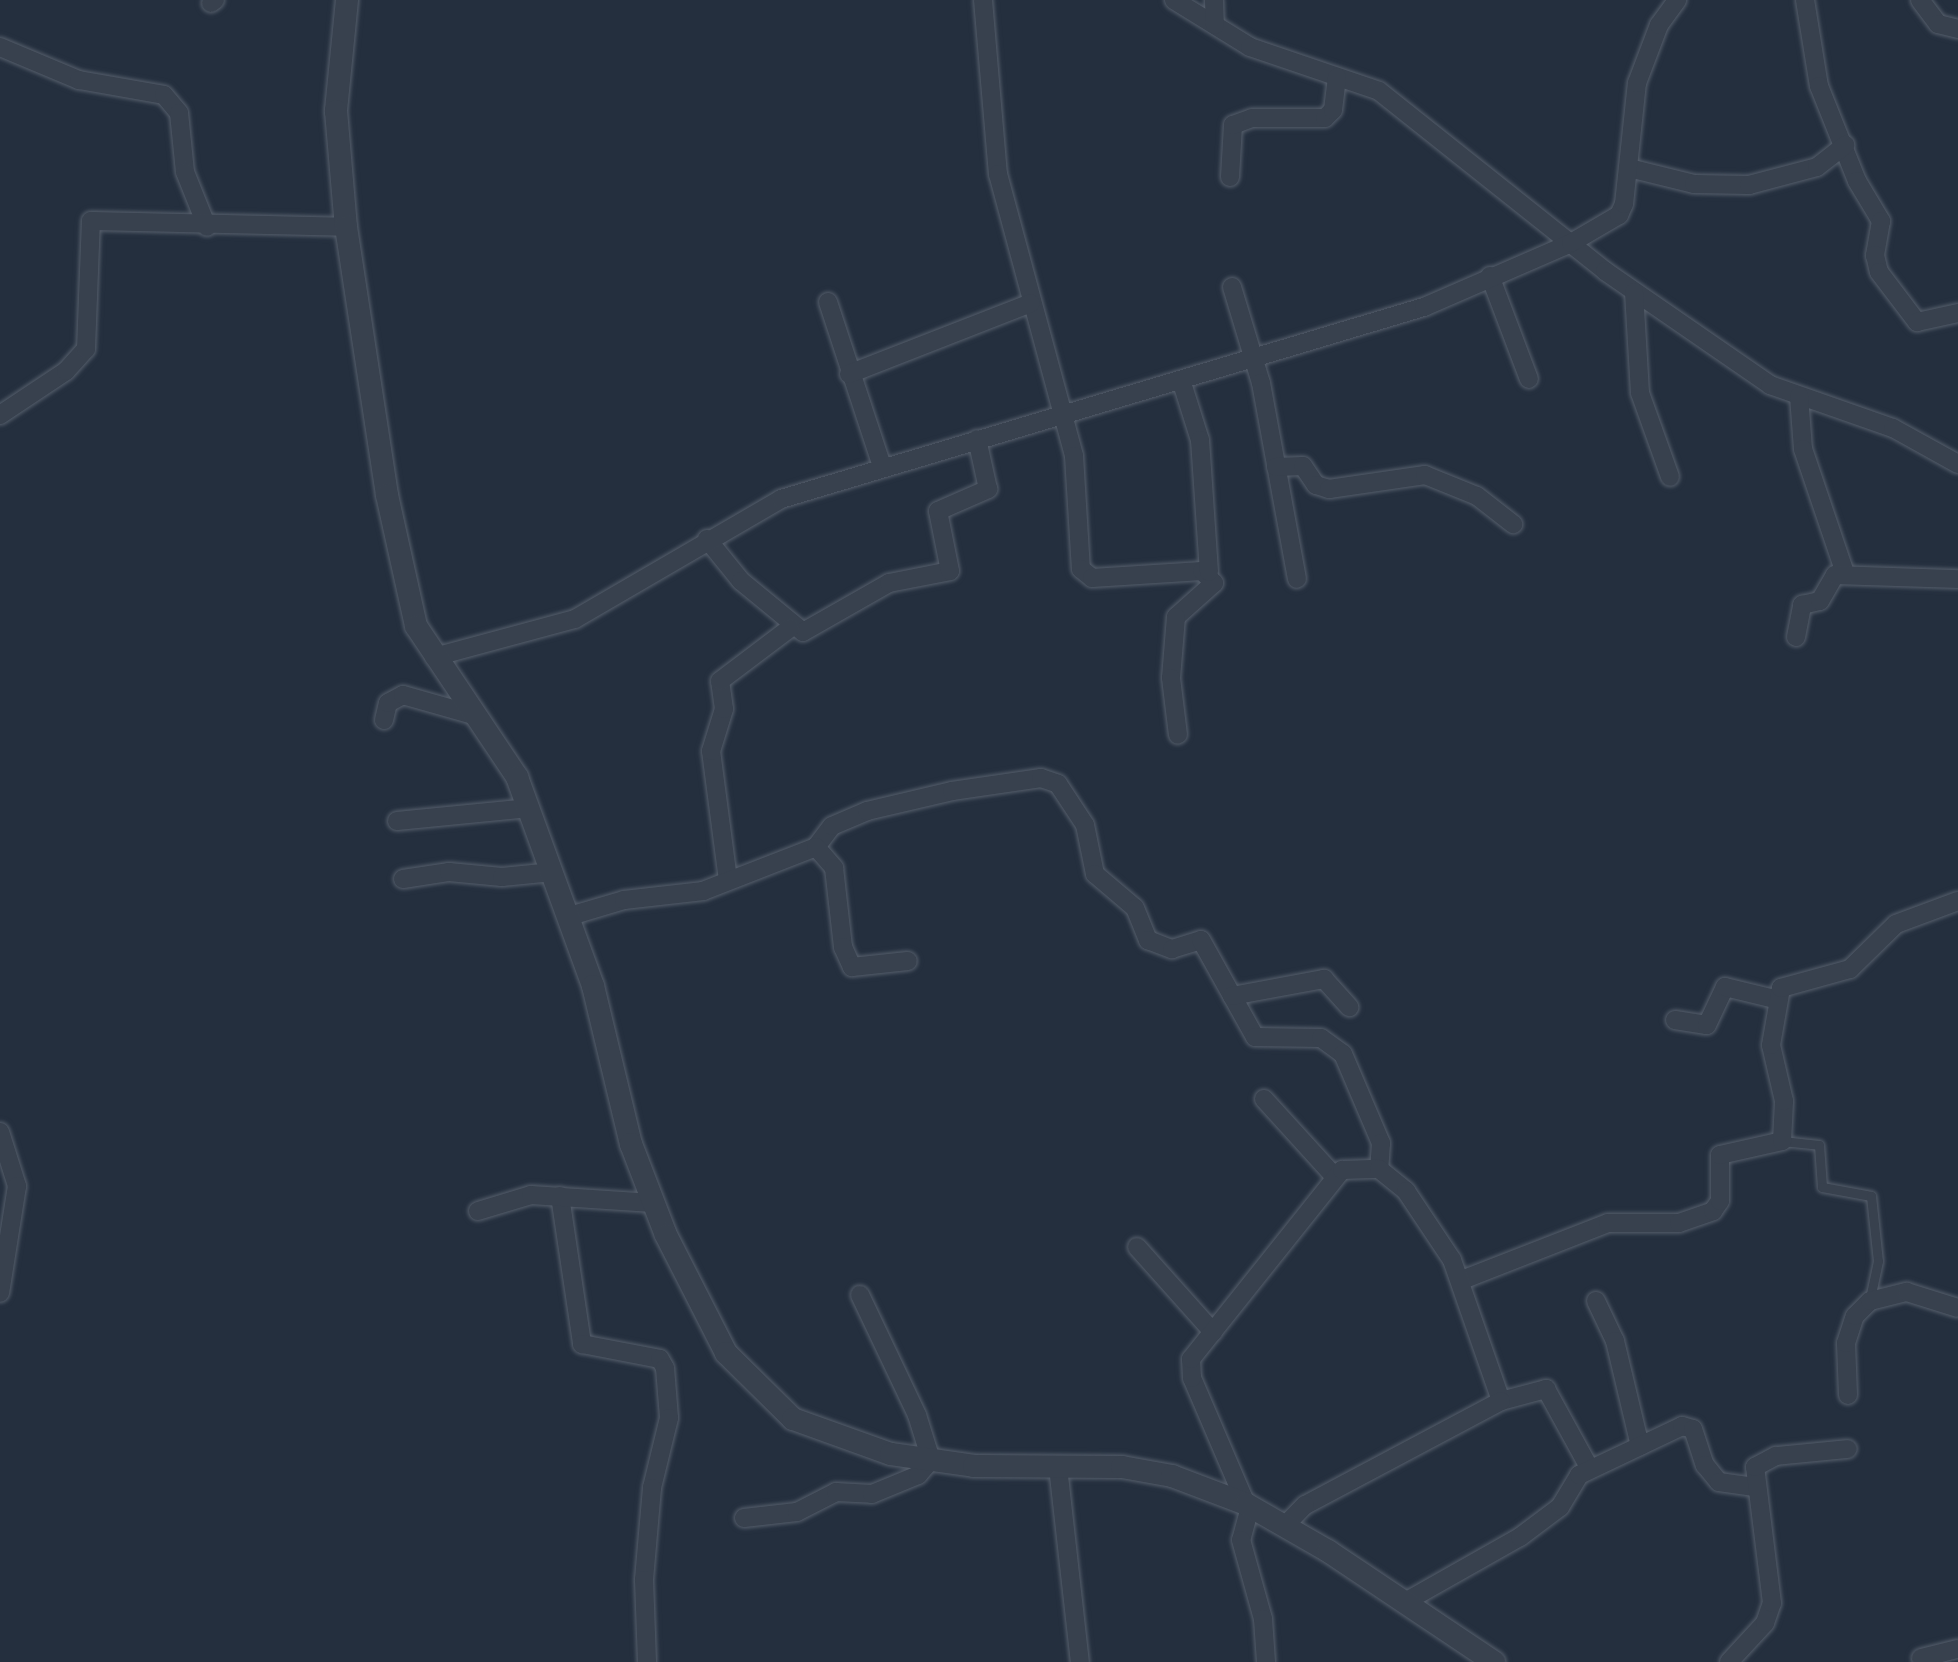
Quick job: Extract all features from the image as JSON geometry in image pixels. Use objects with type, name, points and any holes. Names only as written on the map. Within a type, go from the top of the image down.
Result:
[{"type":"street","points":[[347,0],[336,111],[346,227],[399,564],[416,626],[434,657],[500,746],[529,808],[570,916],[631,1144],[653,1203],[703,1315],[754,1386],[818,1432],[931,1460],[1172,1476],[1248,1505],[1285,1526],[1494,1662]]},
{"type":"street","points":[[983,0],[998,174],[1064,414],[1080,486],[1078,559],[1086,575],[1209,572]]},
{"type":"street","points":[[1174,0],[1261,53],[1337,77],[1399,104],[1634,292],[1770,385],[1893,428],[1958,464]]},
{"type":"street","points":[[1214,0],[1215,25]]},
{"type":"street","points":[[434,657],[575,619],[707,539],[781,499],[882,466],[1182,383],[1444,300],[1490,276],[1571,243],[1619,215],[1629,168],[1637,83],[1659,25],[1677,0]]},
{"type":"street","points":[[1805,0],[1812,67],[1881,221],[1876,265],[1910,317],[1925,323],[1958,313]]},
{"type":"street","points":[[1920,0],[1938,24],[1958,29]]},
{"type":"street","points":[[0,47],[79,80],[164,95],[179,113],[185,172],[207,227]]},
{"type":"street","points":[[1230,177],[1233,125],[1252,118],[1325,118],[1333,110],[1337,77]]},
{"type":"street","points":[[1629,168],[1694,184],[1749,185],[1817,167],[1845,145]]},
{"type":"street","points":[[0,415],[66,371],[86,349],[91,221],[207,227],[346,227]]},
{"type":"street","points":[[1490,276],[1529,379]]},
{"type":"street","points":[[1232,287],[1276,467],[1297,579]]},
{"type":"street","points":[[1634,292],[1640,393],[1670,477]]},
{"type":"street","points":[[828,302],[849,374],[882,466]]},
{"type":"street","points":[[849,374],[1031,303]]},
{"type":"street","points":[[1178,735],[1171,678],[1176,617],[1213,588],[1209,572],[1202,451],[1194,406],[1182,383]]},
{"type":"street","points":[[1799,396],[1803,449],[1845,573]]},
{"type":"street","points":[[707,539],[730,571],[790,628],[803,632],[889,583],[950,571],[938,511],[988,489],[977,439]]},
{"type":"street","points":[[1276,467],[1303,466],[1316,485],[1329,489],[1425,475],[1477,496],[1513,524]]},
{"type":"street","points":[[1796,637],[1802,605],[1820,601],[1829,578],[1845,573],[1958,579]]},
{"type":"street","points":[[728,880],[711,751],[724,709],[720,681],[790,628]]},
{"type":"street","points":[[384,720],[388,703],[403,695],[477,716]]},
{"type":"street","points":[[570,916],[624,900],[703,891],[816,847],[832,826],[867,811],[952,791],[1049,780],[1069,796],[1085,825],[1095,874],[1135,908],[1148,940],[1172,949],[1201,940],[1255,1037],[1321,1038],[1343,1054],[1381,1143],[1379,1169]]},
{"type":"street","points":[[397,821],[529,808]]},
{"type":"street","points":[[816,847],[834,868],[843,947],[852,967],[908,961]]},
{"type":"street","points":[[403,879],[449,872],[502,877],[553,872]]},
{"type":"street","points":[[1462,1280],[1608,1223],[1679,1223],[1713,1211],[1720,1201],[1720,1155],[1782,1141],[1784,1101],[1771,1045],[1775,999],[1781,988],[1800,979],[1850,969],[1896,924],[1958,901]]},
{"type":"street","points":[[1232,996],[1324,979],[1349,1007]]},
{"type":"street","points":[[1675,1020],[1707,1025],[1725,987],[1775,999]]},
{"type":"street","points":[[1264,1099],[1335,1177]]},
{"type":"street","points":[[0,1132],[17,1186],[0,1293]]},
{"type":"street","points":[[1266,1662],[1263,1619],[1241,1540],[1248,1505],[1192,1378],[1191,1359],[1335,1177],[1351,1165],[1379,1169],[1417,1205],[1462,1280],[1501,1401]]},
{"type":"street","points":[[478,1211],[531,1195],[653,1203]]},
{"type":"street","points":[[560,1196],[582,1344],[660,1359],[665,1368],[669,1418],[652,1488],[644,1580],[647,1662]]},
{"type":"street","points":[[1137,1247],[1213,1332]]},
{"type":"street","points":[[1848,1395],[1846,1343],[1855,1316],[1870,1301],[1907,1292],[1958,1308]]},
{"type":"street","points":[[860,1295],[917,1415],[931,1460]]},
{"type":"street","points":[[1596,1301],[1615,1341],[1640,1446]]},
{"type":"street","points":[[1285,1526],[1305,1505],[1501,1401],[1546,1389],[1590,1469]]},
{"type":"street","points":[[1405,1602],[1520,1537],[1560,1507],[1590,1469],[1689,1426],[1712,1476],[1753,1487]]},
{"type":"street","points":[[1729,1662],[1765,1623],[1772,1603],[1753,1487],[1761,1460],[1848,1449]]},
{"type":"street","points":[[744,1518],[797,1512],[836,1492],[872,1494],[918,1475],[931,1460]]},
{"type":"street","points":[[1058,1467],[1080,1662]]},
{"type":"street","points":[[1921,1658],[1958,1649]]},
{"type":"lane","points":[[1782,1141],[1819,1145],[1822,1187],[1871,1196],[1878,1261],[1870,1301]]}]
